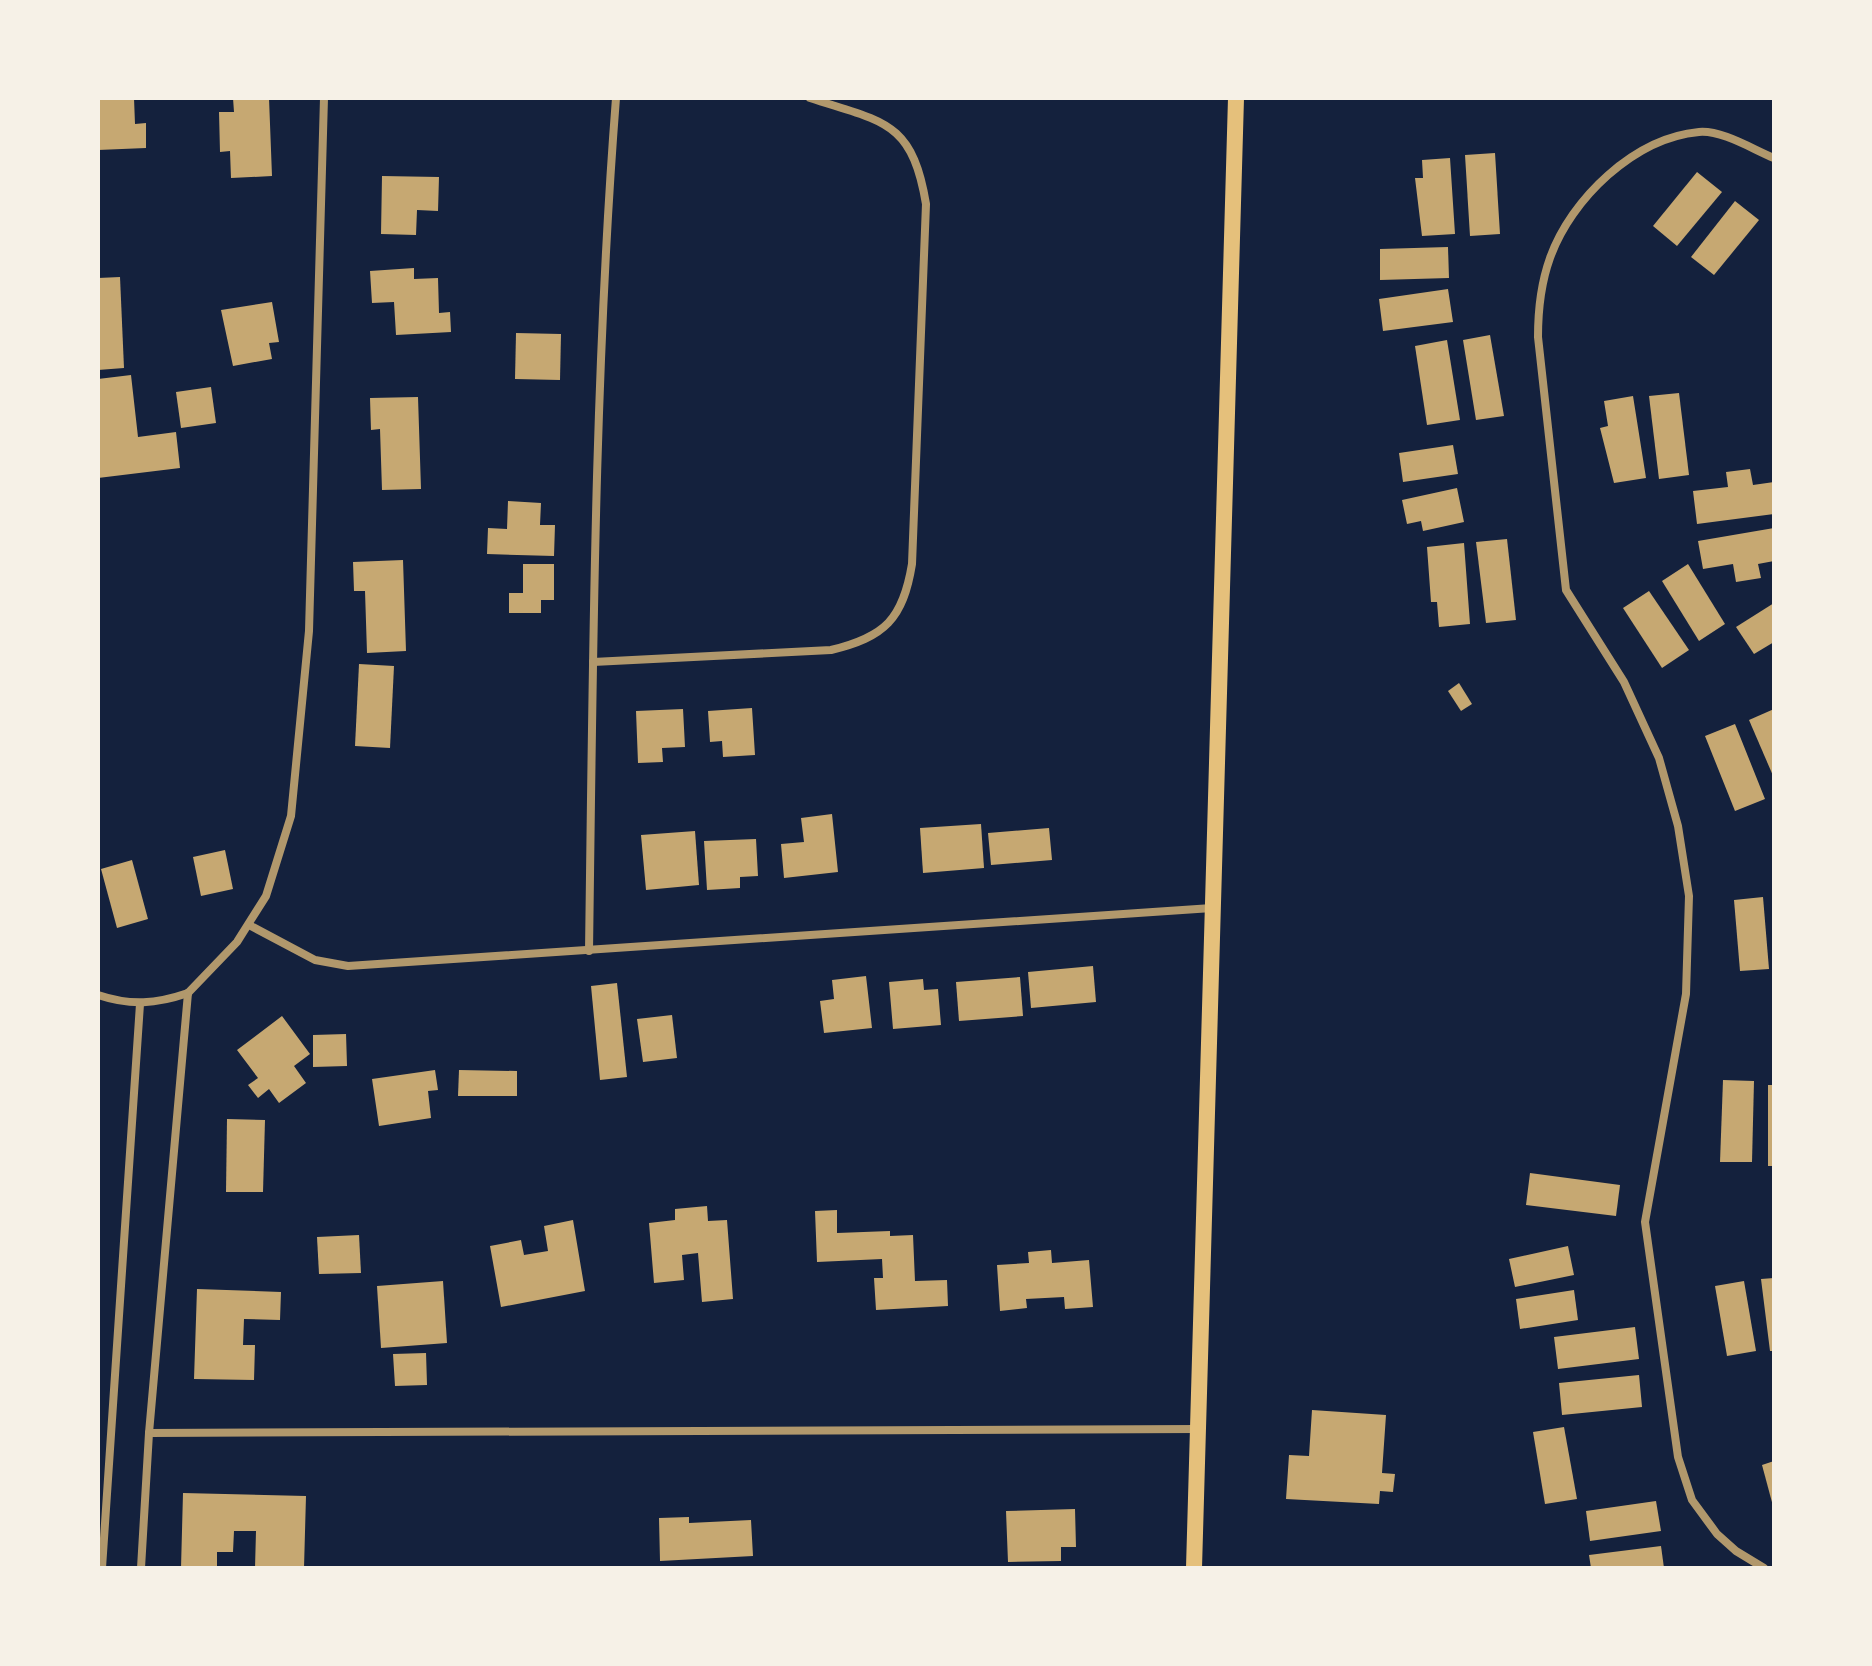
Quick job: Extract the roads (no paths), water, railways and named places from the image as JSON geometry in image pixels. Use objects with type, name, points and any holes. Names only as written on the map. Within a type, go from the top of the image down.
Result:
[{"type":"main road","points":[[1194,1568],[1236,98]]},
{"type":"street","points":[[98,995],[140,1004],[160,1003],[188,993],[249,925],[266,896],[291,816],[309,631],[324,98]]},
{"type":"street","points":[[589,951],[593,662],[607,209],[616,98]]},
{"type":"street","points":[[593,662],[831,650],[866,642],[888,625],[907,592],[912,564],[926,204],[919,164],[907,144],[876,120],[810,98]]},
{"type":"street","points":[[1764,1568],[1736,1551],[1717,1534],[1692,1500],[1678,1457],[1645,1222],[1686,994],[1689,896],[1678,826],[1659,758],[1624,682],[1566,590],[1538,337],[1538,309],[1550,258],[1569,221],[1623,164],[1672,138],[1701,132],[1774,158]]},
{"type":"street","points":[[249,925],[315,960],[348,966],[1212,908]]},
{"type":"street","points":[[141,1568],[149,1433],[188,993]]},
{"type":"street","points":[[102,1568],[140,1004]]},
{"type":"street","points":[[149,1433],[1198,1429]]}]
